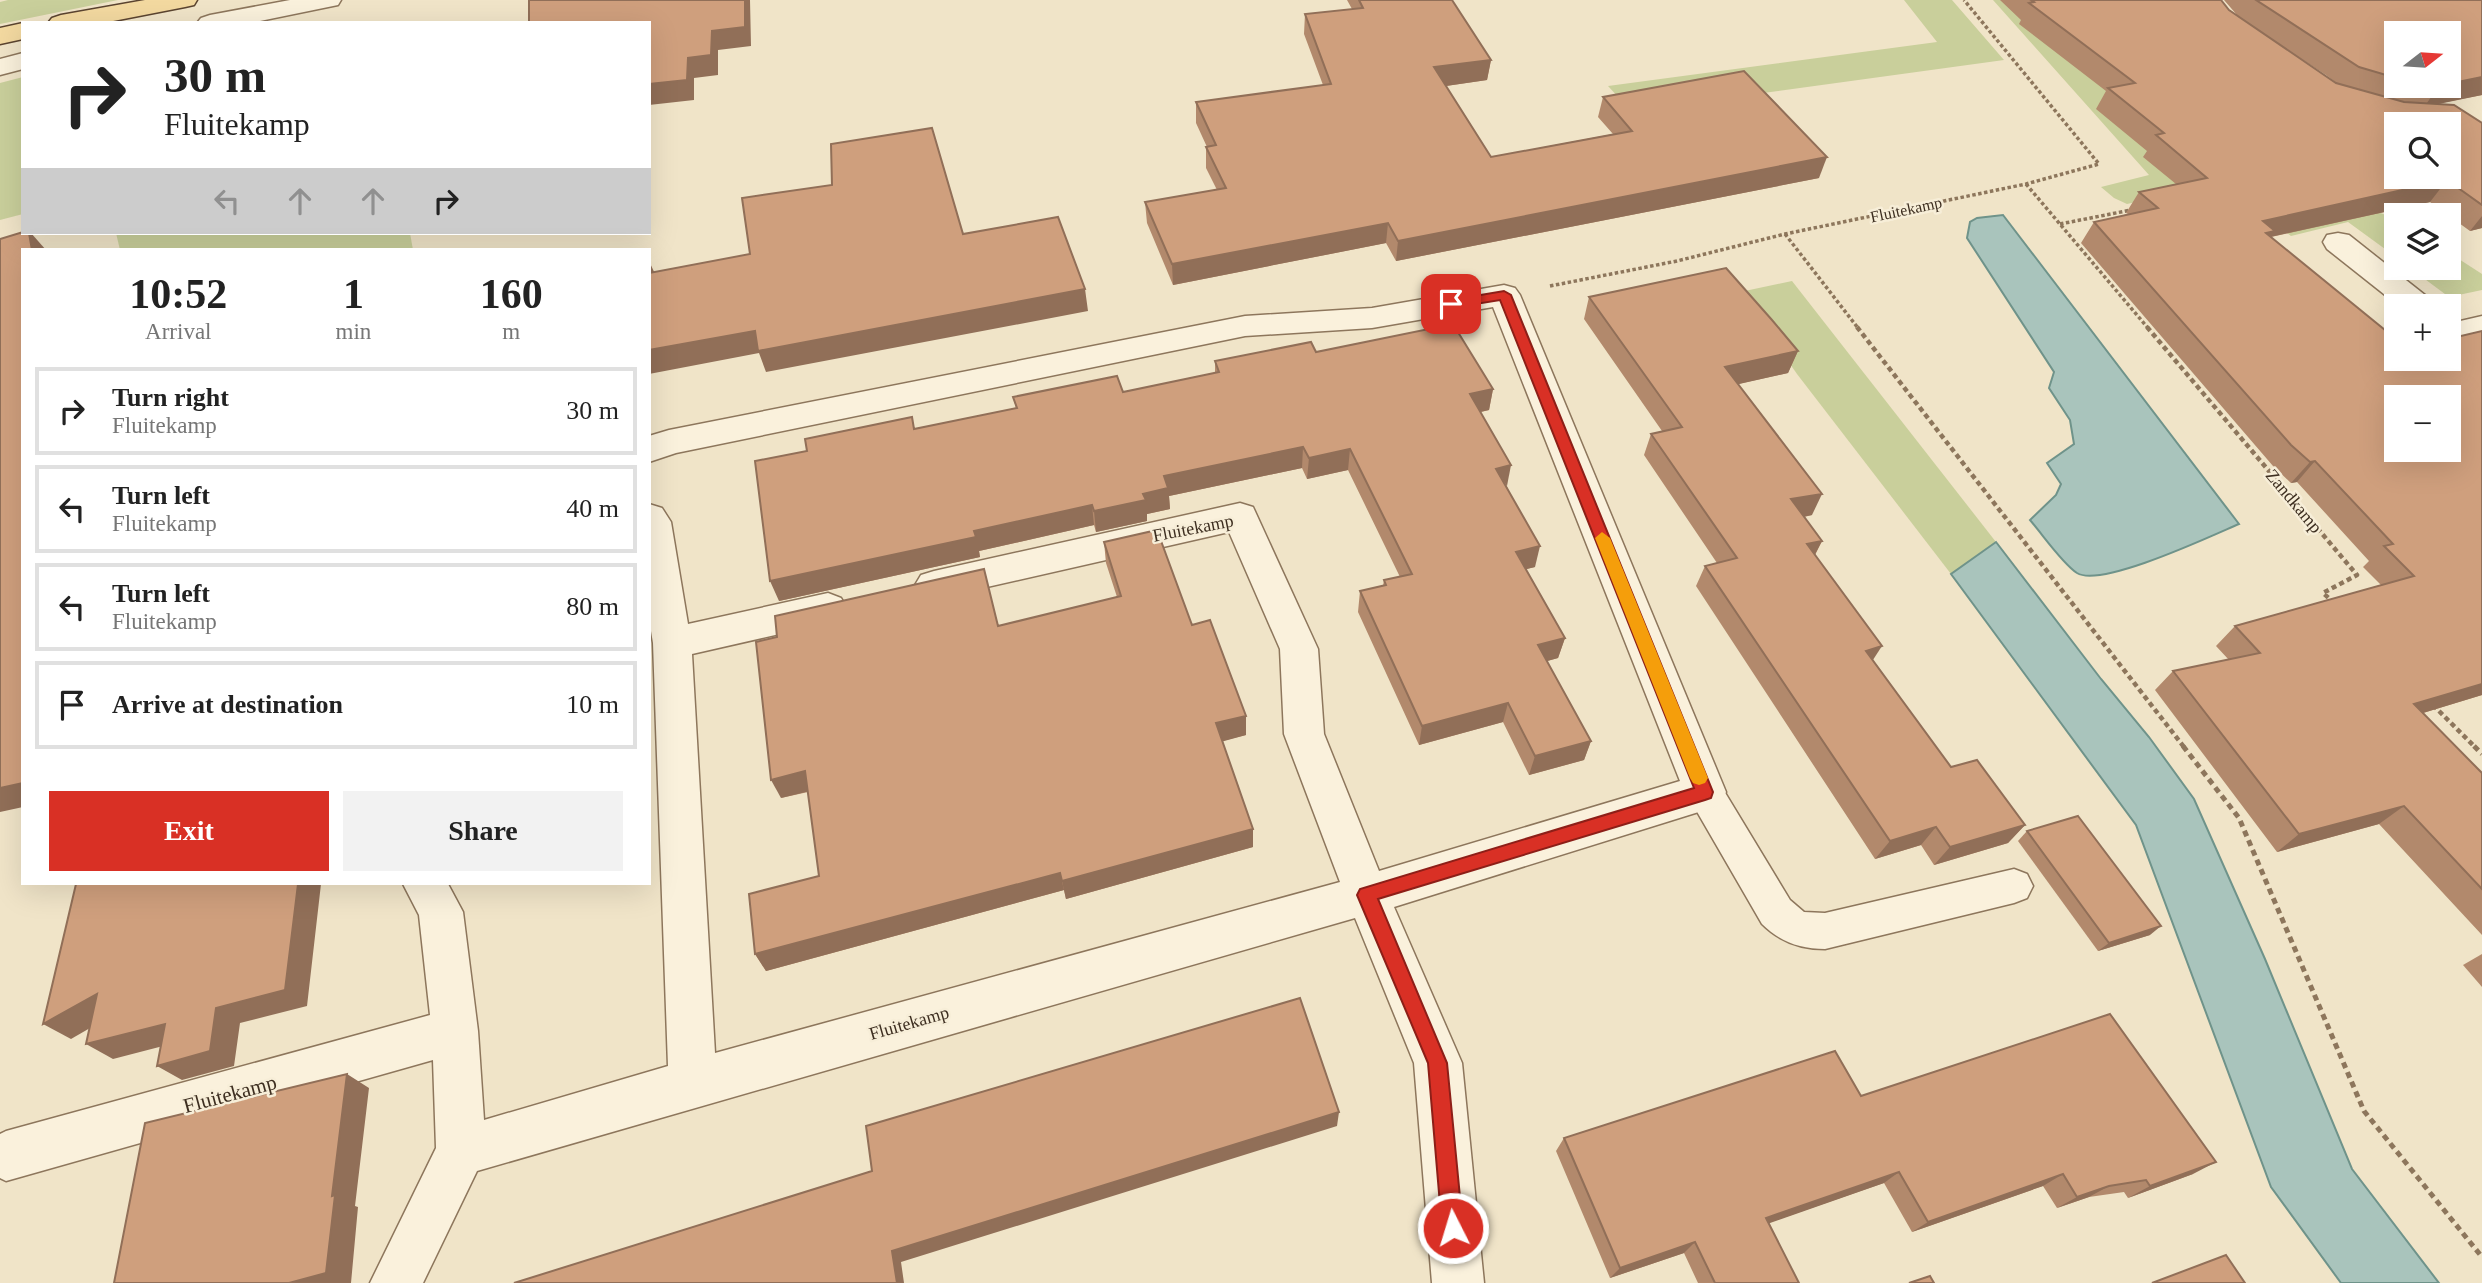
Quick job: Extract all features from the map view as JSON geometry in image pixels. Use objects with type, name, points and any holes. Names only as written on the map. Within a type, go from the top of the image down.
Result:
[{"type":"main road","points":[[72,21],[185,0]]},
{"type":"main road","points":[[0,36],[21,31]]},
{"type":"street","points":[[220,21],[330,0]]},
{"type":"street","points":[[0,67],[21,62]]},
{"type":"street","points":[[2338,242],[2404,294]]},
{"type":"street","points":[[651,449],[669,442],[1245,326],[1372,318],[1504,295],[1705,792]]},
{"type":"street","points":[[2461,331],[2482,326]]},
{"type":"street","name":"Fluitekamp","points":[[902,592],[1240,516],[1298,649],[1304,734],[1367,895],[1438,1063],[1458,1283]]},
{"type":"street","points":[[651,520],[673,643],[693,1083]]},
{"type":"street","points":[[673,643],[862,601]]},
{"type":"street","name":"Fluitekamp","points":[[461,1151],[693,1083],[1367,895],[1705,792]]},
{"type":"street","points":[[396,1283],[461,1151],[455,1031],[441,912],[426,885]]},
{"type":"street","name":"Fluitekamp","points":[[2,1151],[455,1031]]},
{"type":"lane","points":[[1705,792],[1776,912],[1790,926],[1804,931],[1825,931],[2014,886]]},
{"type":"path","name":"Fluitekamp","points":[[1504,295],[1677,261],[1785,233],[2026,184],[2099,164],[1964,0]]},
{"type":"path","name":"Zandkamp","points":[[2026,184],[2357,575],[2323,593],[2333,602]]},
{"type":"path","points":[[2060,224],[2139,208]]},
{"type":"path","points":[[1785,233],[2239,818],[2364,1111],[2482,1257]]},
{"type":"path","points":[[2426,697],[2482,754]]},
{"type":"green space","points":[[118,0],[0,24],[0,2]]},
{"type":"green space","points":[[1904,0],[1952,0],[2004,60],[1631,111],[1608,86],[1937,42]]},
{"type":"green space","points":[[1993,0],[2039,0],[2226,153],[2384,214],[2384,248],[2348,222],[2291,236],[2222,183],[2127,204],[2101,187],[2149,175]]},
{"type":"green space","points":[[21,78],[21,215],[0,220],[0,83]]},
{"type":"green space","points":[[116,235],[410,235],[413,248],[120,248]]},
{"type":"green space","points":[[2461,260],[2482,274],[2482,290],[2461,294],[2445,294],[2426,280],[2461,280]]},
{"type":"green space","points":[[1792,281],[1996,542],[1951,574],[1797,374],[1740,292]]},
{"type":"water","points":[[2003,215],[2239,524],[2157,559],[2090,576],[2077,573],[2071,568],[2030,520],[2056,495],[2061,484],[2047,463],[2074,444],[2070,420],[2049,388],[2054,372],[1967,238],[1970,222],[1977,218]]},
{"type":"water","points":[[1996,542],[2149,737],[2194,799],[2265,959],[2352,1169],[2439,1283],[2341,1283],[2271,1187],[2136,825],[1951,574]]},
{"type":"building","points":[[529,0],[745,0],[745,27],[712,31],[711,55],[688,58],[687,80],[651,84],[651,21],[529,21]]},
{"type":"building","points":[[1359,0],[1452,0],[1491,60],[1434,67],[1491,157],[1632,131],[1603,97],[1744,71],[1827,157],[1398,241],[1388,223],[1172,264],[1145,202],[1226,188],[1206,147],[1216,145],[1196,102],[1331,84],[1305,14],[1363,8]]},
{"type":"building","points":[[2031,0],[2221,0],[2229,10],[2336,83],[2404,102],[2454,105],[2482,123],[2482,205],[2460,189],[2461,112],[2384,112],[2384,189],[2407,189],[2263,221],[2275,231],[2266,233],[2384,329],[2384,371],[2461,371],[2461,336],[2482,331],[2482,684],[2414,704],[2482,773],[2482,889],[2404,806],[2299,834],[2173,671],[2260,653],[2235,626],[2414,576],[2384,546],[2393,544],[2315,461],[2310,462],[2291,445],[2094,222],[2158,208],[2139,192],[2207,178],[2156,135],[2164,133],[2108,88],[2135,83],[2029,3],[2034,2]]},
{"type":"building","points":[[2256,0],[2482,0],[2482,77],[2461,81],[2461,21],[2384,21],[2384,74],[2359,67]]},
{"type":"building","points":[[932,128],[963,234],[1058,217],[1085,289],[758,351],[755,331],[651,350],[651,273],[750,254],[742,198],[832,185],[831,144]]},
{"type":"building","points":[[21,233],[21,235],[29,235],[32,248],[21,248],[21,783],[0,788],[0,239]]},
{"type":"building","points":[[1726,268],[1798,351],[1725,367],[1822,494],[1791,499],[1822,541],[1807,544],[1882,646],[1866,651],[1951,767],[1977,760],[2025,825],[1950,847],[1936,827],[1890,841],[1705,566],[1737,558],[1651,434],[1682,427],[1589,297]]},
{"type":"building","points":[[1453,324],[1493,389],[1470,394],[1511,465],[1496,469],[1540,546],[1516,552],[1565,638],[1538,645],[1591,741],[1535,756],[1508,703],[1422,726],[1360,591],[1386,585],[1384,580],[1412,574],[1350,449],[1309,458],[1303,447],[1164,476],[1168,488],[1143,494],[1146,500],[1094,511],[1092,505],[974,531],[976,537],[770,581],[755,461],[807,451],[805,439],[912,417],[914,429],[1017,408],[1013,397],[1117,376],[1123,392],[1219,372],[1215,361],[1311,342],[1316,352]]},
{"type":"building","points":[[1157,530],[1192,625],[1210,620],[1246,716],[1216,723],[1253,829],[1062,881],[1060,873],[755,954],[749,894],[819,876],[805,771],[771,780],[756,642],[777,637],[775,616],[984,569],[998,626],[1121,596],[1104,542]]},
{"type":"building","points":[[2078,816],[2161,926],[2109,943],[2027,831]]},
{"type":"building","points":[[76,885],[298,885],[285,990],[216,1008],[210,1051],[157,1066],[165,1024],[86,1044],[97,994],[43,1024]]},
{"type":"building","points":[[1300,998],[1339,1112],[892,1251],[897,1283],[514,1283],[872,1171],[866,1126]]},
{"type":"building","points":[[2110,1014],[2216,1162],[2150,1186],[2146,1180],[2109,1186],[2077,1197],[2063,1174],[1928,1222],[1899,1172],[1766,1218],[1799,1283],[1715,1283],[1695,1242],[1620,1268],[1564,1138],[1835,1051],[1861,1096]]},
{"type":"building","points":[[347,1074],[332,1196],[335,1195],[326,1273],[289,1283],[114,1283],[145,1123]]},
{"type":"building","points":[[2226,1255],[2245,1283],[2152,1283]]},
{"type":"building","points":[[1930,1276],[1934,1283],[1909,1283]]},
{"type":"slow traffic","points":[[1602,538],[1699,778]]},
{"type":"route","points":[[1451,304],[1504,295],[1705,792],[1367,895],[1438,1063],[1453,1228]]}]
